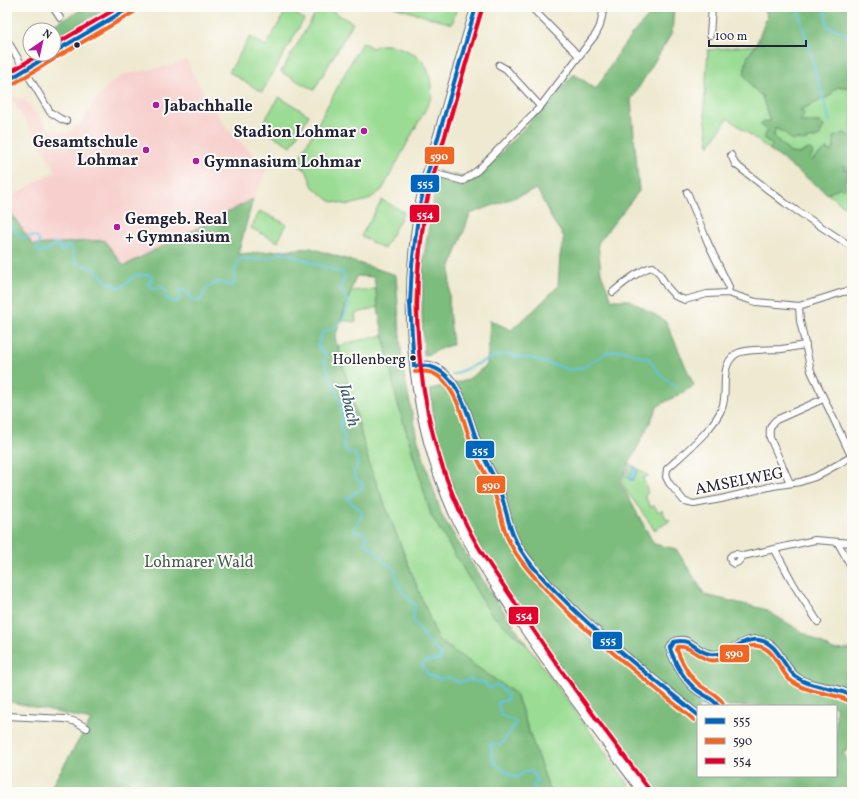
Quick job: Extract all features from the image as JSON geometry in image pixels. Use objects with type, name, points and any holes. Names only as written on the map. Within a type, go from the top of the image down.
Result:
[{"type":"main road","points":[[62,47],[131,7]]},
{"type":"main road","points":[[476,7],[428,172],[419,209],[412,265],[410,304],[414,366],[430,448],[458,523],[487,572],[537,646],[643,792]]},
{"type":"main road","points":[[7,81],[38,62]]},
{"type":"street","points":[[53,7],[60,18]]},
{"type":"street","points":[[531,7],[579,56]]},
{"type":"street","points":[[428,172],[464,181],[478,170],[540,106],[579,56],[600,26],[604,7]]},
{"type":"street","points":[[710,35],[712,7]]},
{"type":"street","points":[[7,40],[50,112],[66,121]]},
{"type":"street","points":[[499,65],[506,69],[540,106]]},
{"type":"street","points":[[731,155],[735,164],[785,203],[852,247]]},
{"type":"street","points":[[687,192],[708,243],[729,287],[728,293]]},
{"type":"street","points":[[613,292],[648,268],[653,267],[659,272],[671,292],[680,299],[685,300],[707,294],[728,293],[756,302],[799,306],[843,292],[852,291]]},
{"type":"street","points":[[799,306],[800,321],[811,371],[852,458]]},
{"type":"street","name":"AMSELWEG","points":[[806,345],[782,349],[744,351],[737,353],[730,359],[725,373],[726,395],[716,421],[667,469],[666,476],[669,483],[685,502],[694,504],[721,500],[773,486],[800,482],[815,477],[852,458]]},
{"type":"street","points":[[414,366],[432,366],[442,371],[450,379],[460,394],[467,410],[478,445],[499,487],[514,537],[521,550],[563,599],[592,627],[697,714]]},
{"type":"street","points":[[790,484],[770,438],[769,430],[771,424],[776,420],[823,399]]},
{"type":"street","points":[[743,556],[815,540],[852,543]]},
{"type":"street","points":[[838,543],[852,568]]},
{"type":"street","points":[[775,550],[794,585],[818,622]]},
{"type":"street","points":[[717,705],[714,699],[698,692],[691,685],[673,659],[670,649],[674,642],[680,639],[687,640],[708,654],[718,654],[748,641],[756,639],[766,641],[774,648],[790,672],[798,678],[808,683],[840,690],[852,696]]},
{"type":"street","points":[[7,716],[65,719],[76,722],[87,728]]},
{"type":"shaded area","name":"Gesamtschule Lohmar","points":[[186,60],[202,90],[227,129],[267,168],[253,199],[124,266],[103,240],[33,245],[7,207],[7,199],[56,171],[10,96],[23,98],[49,129],[67,133],[81,123],[95,100],[108,85],[125,74],[165,67]]},
{"type":"green space","points":[[87,7],[109,7],[62,34],[62,22],[58,22]]},
{"type":"green space","points":[[319,7],[325,7],[353,23],[314,90],[281,72]]},
{"type":"green space","points":[[394,7],[457,7],[452,24]]},
{"type":"green space","points":[[657,7],[674,8],[672,33],[631,100],[639,191],[598,243],[601,273],[612,300],[629,300],[666,321],[694,386],[658,406],[620,482],[654,544],[676,549],[705,595],[764,609],[833,650],[852,649],[852,749],[851,748],[843,753],[852,766],[852,792],[655,792],[560,666],[491,567],[463,517],[436,433],[430,389],[467,380],[487,365],[490,320],[511,330],[558,286],[560,256],[564,237],[552,219],[537,189],[470,214],[450,269],[449,310],[453,345],[424,355],[422,311],[423,262],[438,171],[458,176],[479,177],[574,74],[596,89],[633,33]]},
{"type":"green space","points":[[765,7],[852,7],[852,91],[847,87],[837,87],[830,96],[800,110],[804,113],[799,122],[820,122],[824,126],[819,137],[802,141],[797,139],[792,141],[785,133],[775,128],[774,136],[790,153],[799,154],[808,149],[812,150],[813,155],[810,158],[812,160],[827,149],[831,152],[834,148],[834,137],[844,133],[852,137],[852,169],[843,166],[843,169],[848,170],[844,183],[845,187],[843,190],[840,187],[828,194],[770,150],[772,145],[764,139],[768,131],[760,125],[763,121],[770,122],[762,96],[752,87],[744,74],[747,58],[756,45],[767,17]]},
{"type":"green space","points":[[287,9],[304,19],[262,92],[229,72],[250,37],[266,46]]},
{"type":"green space","name":"Stadion Lohmar","points":[[362,42],[372,48],[380,45],[387,45],[406,50],[413,54],[423,62],[426,67],[429,74],[432,97],[382,190],[368,200],[349,205],[330,201],[313,187],[306,170],[296,164]]},
{"type":"green space","points":[[756,45],[747,58],[752,87],[762,96],[770,122],[766,128],[772,145],[770,150],[728,118],[709,146],[704,107],[708,50]]},
{"type":"green space","points":[[837,87],[847,87],[852,91],[852,137],[844,133],[831,152],[827,149],[812,160],[810,159],[808,149],[799,154],[790,153],[774,136],[775,128],[797,139],[819,137],[824,126],[819,122],[798,122],[799,110],[830,96]]},
{"type":"green space","points":[[279,97],[309,115],[291,146],[260,128]]},
{"type":"green space","points":[[843,165],[852,169],[852,176],[850,175],[846,187],[852,189],[852,212],[828,194],[843,183],[848,170],[843,169]]},
{"type":"green space","name":"Lohmarer Wald","points":[[253,199],[238,254],[311,248],[396,275],[402,363],[416,434],[442,516],[480,577],[527,645],[490,613],[431,515],[396,397],[379,314],[374,277],[356,276],[335,337],[370,467],[438,640],[516,694],[550,792],[48,792],[91,720],[7,701],[7,207],[33,245],[104,240],[124,266]]},
{"type":"green space","points":[[382,200],[404,212],[384,249],[361,236]]},
{"type":"green space","points":[[260,211],[286,224],[278,242],[251,228]]},
{"type":"green space","points":[[376,289],[378,307],[355,314],[356,322],[342,320],[351,291]]},
{"type":"green space","points":[[383,335],[396,397],[431,515],[490,613],[527,645],[634,792],[550,792],[516,694],[438,640],[370,467],[338,346]]},
{"type":"green space","points":[[852,335],[852,361],[847,336]]},
{"type":"green space","points":[[631,464],[649,476],[643,478],[648,492],[645,496],[650,507],[654,506],[658,512],[662,510],[667,520],[669,519],[670,521],[654,530],[622,482]]},
{"type":"water","points":[[634,467],[638,470],[633,480],[630,480],[628,477]]},
{"type":"waterway","points":[[797,7],[830,122]]},
{"type":"waterway","points":[[820,7],[825,12],[828,27],[842,32],[848,40],[852,51]]},
{"type":"waterway","name":"Jabach","points":[[7,218],[19,236],[24,239],[29,236],[36,236],[39,240],[39,245],[36,248],[39,252],[48,250],[56,242],[60,246],[60,251],[64,250],[67,246],[71,247],[76,263],[95,269],[108,283],[113,283],[119,288],[125,285],[135,275],[150,275],[152,279],[148,283],[152,288],[162,287],[166,290],[166,298],[171,302],[180,300],[179,291],[184,290],[190,294],[190,299],[199,302],[208,287],[218,282],[231,286],[235,282],[234,277],[238,261],[243,258],[262,260],[280,252],[342,272],[345,276],[339,288],[350,304],[345,316],[339,324],[323,333],[319,340],[318,346],[326,355],[324,360],[339,399],[343,417],[340,428],[345,438],[343,444],[348,453],[355,454],[358,461],[354,474],[357,480],[362,483],[363,487],[347,499],[362,512],[360,520],[354,528],[354,531],[361,532],[367,536],[364,543],[376,551],[385,563],[395,569],[397,581],[401,589],[415,605],[413,620],[429,643],[441,654],[441,659],[426,661],[422,666],[427,674],[439,679],[448,677],[459,683],[471,679],[476,682],[484,682],[489,688],[498,685],[508,696],[506,701],[498,702],[501,715],[508,719],[514,720],[516,723],[501,745],[490,743],[494,763],[516,778],[526,771],[531,771],[538,781],[533,785],[537,792]]},
{"type":"waterway","points":[[452,375],[498,355],[509,354],[517,357],[530,358],[571,370],[584,367],[606,353],[620,350],[649,359],[660,374],[677,388]]},
{"type":"transit line","name":"554","points":[[62,40],[119,7]]},
{"type":"transit line","name":"555","points":[[62,47],[131,7]]},
{"type":"transit line","name":"555","points":[[414,366],[410,304],[412,265],[419,209],[428,172],[476,7]]},
{"type":"transit line","name":"590","points":[[420,366],[416,304],[418,266],[425,210],[482,9]]},
{"type":"transit line","name":"554","points":[[482,9],[434,173],[425,211],[417,289],[421,368],[427,408],[436,446],[448,484],[464,520],[476,542],[495,573],[548,651],[648,788]]},
{"type":"transit line","name":"590","points":[[62,54],[134,12]]},
{"type":"transit line","name":"554","points":[[7,74],[27,62]]},
{"type":"transit line","name":"555","points":[[7,81],[38,62]]},
{"type":"transit line","name":"590","points":[[10,86],[49,62]]},
{"type":"transit line","name":"555","points":[[414,366],[429,366],[441,371],[451,380],[465,406],[479,447],[499,488],[514,537],[522,552],[533,566],[556,592],[590,625],[643,671],[697,714]]},
{"type":"transit line","name":"590","points":[[415,372],[435,374],[451,391],[460,411],[474,451],[493,489],[508,539],[517,555],[528,569],[552,596],[586,629],[694,720]]},
{"type":"transit line","name":"555","points":[[717,705],[693,687],[685,678],[670,649],[674,642],[685,641],[700,650],[710,654],[717,654],[723,653],[746,641],[759,640],[771,645],[790,671],[801,680],[838,690],[852,696]]},
{"type":"transit line","name":"590","points":[[723,703],[713,693],[701,686],[686,670],[677,650],[678,647],[690,649],[709,660],[716,660],[728,657],[746,647],[758,646],[768,651],[776,660],[785,675],[796,684],[810,690],[834,695],[849,701]]},
{"type":"place","name":"Jabachhalle","points":[[156,105]]},
{"type":"place","name":"Stadion Lohmar","points":[[364,131]]},
{"type":"place","name":"Gesamtschule Lohmar","points":[[146,150]]},
{"type":"place","name":"Gymnasium Lohmar","points":[[196,161]]},
{"type":"place","name":"Gemgeb. Real + Gymnasium","points":[[117,227]]},
{"type":"place","name":"Hollenberg","points":[[413,358]]}]
